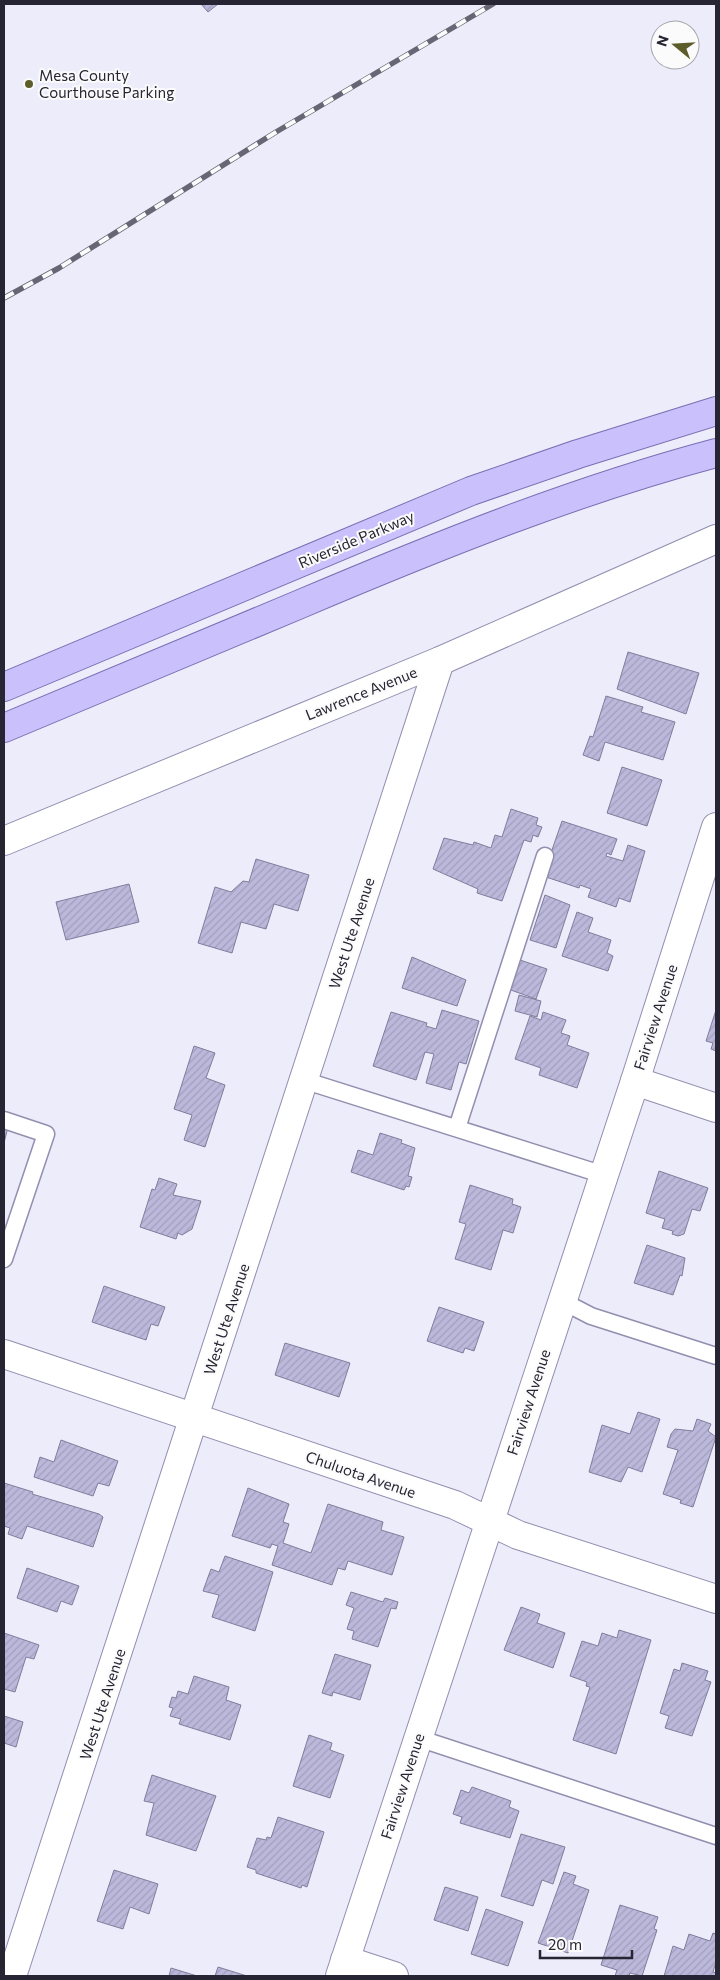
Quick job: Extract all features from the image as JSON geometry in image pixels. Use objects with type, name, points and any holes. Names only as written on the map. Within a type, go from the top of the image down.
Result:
[{"type":"main road","name":"Riverside Parkway","points":[[4,687],[472,491],[670,424],[716,411]]},
{"type":"main road","points":[[4,728],[419,554],[511,519],[672,465],[716,453]]},
{"type":"street","name":"Lawrence Avenue","points":[[4,841],[440,661],[716,539]]},
{"type":"street","name":"West Ute Avenue","points":[[12,1976],[440,661]]},
{"type":"street","name":"Fairview Avenue","points":[[342,1968],[635,1081],[711,862],[716,827]]},
{"type":"street","points":[[635,1081],[716,1108]]},
{"type":"street","name":"Chuluota Avenue","points":[[4,1354],[455,1505],[490,1520],[518,1535],[716,1599]]},
{"type":"street","points":[[342,1968],[394,1976]]},
{"type":"lane","points":[[457,1128],[545,856]]},
{"type":"lane","points":[[303,1080],[604,1175]]},
{"type":"lane","points":[[4,1120],[46,1134],[4,1259]]},
{"type":"lane","points":[[562,1301],[591,1316],[716,1356]]},
{"type":"lane","points":[[418,1738],[716,1836]]},
{"type":"building","points":[[201,4],[218,4],[208,12]]},
{"type":"building","points":[[628,652],[699,673],[686,714],[617,689]]},
{"type":"building","points":[[606,696],[643,707],[641,712],[675,722],[663,760],[605,742],[599,761],[583,755],[590,736],[593,737]]},
{"type":"building","points":[[622,767],[662,780],[647,826],[607,813]]},
{"type":"building","points":[[511,809],[538,818],[536,825],[542,827],[538,837],[533,835],[531,842],[524,840],[502,901],[477,893],[478,889],[433,869],[444,838],[473,845],[474,842],[491,848],[495,835],[502,837]]},
{"type":"building","points":[[562,821],[617,839],[611,855],[607,853],[606,856],[623,861],[628,845],[645,851],[630,902],[619,898],[616,907],[588,897],[591,889],[580,885],[579,888],[543,876]]},
{"type":"building","points":[[256,859],[309,875],[298,911],[274,904],[266,929],[241,922],[232,953],[198,943],[215,887],[231,892],[243,881],[249,882]]},
{"type":"building","points":[[129,884],[139,922],[66,940],[56,902]]},
{"type":"building","points":[[545,895],[570,905],[556,948],[530,940]]},
{"type":"building","points":[[577,912],[593,918],[588,932],[611,940],[607,953],[613,956],[608,971],[562,956]]},
{"type":"building","points":[[412,957],[466,980],[457,1006],[402,988]]},
{"type":"building","points":[[517,959],[547,969],[536,999],[508,989]]},
{"type":"building","points":[[519,995],[541,1001],[537,1017],[515,1011]]},
{"type":"building","points":[[442,1010],[479,1021],[466,1064],[459,1062],[451,1090],[426,1083],[434,1054],[425,1052],[416,1080],[373,1066],[391,1012],[427,1023],[426,1026],[436,1029]]},
{"type":"building","points":[[716,1010],[716,1051],[711,1049],[713,1043],[706,1041]]},
{"type":"building","points":[[543,1012],[566,1020],[561,1033],[570,1036],[567,1045],[589,1053],[577,1088],[539,1075],[541,1068],[515,1059],[530,1016],[541,1020]]},
{"type":"building","points":[[194,1046],[215,1053],[206,1078],[225,1085],[205,1147],[184,1140],[192,1115],[174,1109]]},
{"type":"building","points":[[4,1126],[8,1127],[4,1143]]},
{"type":"building","points":[[380,1133],[402,1140],[401,1143],[415,1148],[408,1176],[412,1177],[409,1187],[406,1186],[404,1190],[351,1172],[358,1150],[373,1155]]},
{"type":"building","points":[[659,1171],[708,1188],[700,1211],[692,1209],[684,1234],[678,1236],[672,1234],[673,1231],[662,1228],[665,1219],[646,1213]]},
{"type":"building","points":[[159,1178],[177,1184],[173,1195],[201,1201],[192,1229],[182,1235],[178,1233],[176,1239],[140,1227],[152,1189],[155,1190]]},
{"type":"building","points":[[470,1185],[513,1199],[512,1204],[521,1207],[513,1233],[503,1230],[491,1270],[455,1259],[466,1224],[459,1222]]},
{"type":"building","points":[[647,1245],[685,1258],[682,1276],[680,1275],[673,1295],[634,1283]]},
{"type":"building","points":[[104,1286],[165,1307],[158,1326],[151,1324],[146,1340],[92,1322]]},
{"type":"building","points":[[439,1307],[484,1322],[474,1351],[465,1348],[463,1353],[427,1341]]},
{"type":"building","points":[[285,1343],[350,1363],[339,1397],[275,1375]]},
{"type":"building","points":[[638,1412],[660,1419],[642,1472],[628,1467],[621,1482],[589,1472],[602,1425],[630,1434]]},
{"type":"building","points":[[697,1419],[711,1424],[708,1431],[716,1437],[693,1507],[680,1503],[681,1500],[663,1494],[678,1450],[667,1447],[671,1434],[675,1429],[693,1431]]},
{"type":"building","points":[[61,1440],[118,1461],[109,1486],[98,1483],[93,1496],[34,1477],[40,1457],[54,1462]]},
{"type":"building","points":[[4,1483],[33,1492],[32,1494],[99,1514],[103,1517],[93,1547],[27,1526],[22,1539],[8,1534],[10,1528],[4,1526]]},
{"type":"building","points":[[248,1488],[289,1504],[283,1522],[289,1524],[283,1543],[311,1553],[328,1504],[383,1522],[381,1530],[404,1537],[392,1575],[348,1561],[345,1570],[338,1568],[332,1585],[272,1565],[278,1546],[272,1544],[270,1548],[232,1536]]},
{"type":"building","points":[[225,1556],[273,1572],[255,1631],[212,1617],[219,1595],[203,1591],[211,1569],[219,1572]]},
{"type":"building","points":[[27,1568],[79,1586],[72,1605],[61,1601],[57,1612],[17,1598]]},
{"type":"building","points":[[351,1592],[383,1602],[385,1598],[398,1602],[396,1609],[391,1608],[378,1647],[352,1639],[354,1631],[347,1629],[354,1608],[346,1605]]},
{"type":"building","points":[[521,1607],[540,1614],[537,1623],[565,1633],[553,1668],[504,1650]]},
{"type":"building","points":[[619,1630],[651,1640],[616,1754],[573,1740],[590,1687],[586,1686],[587,1682],[570,1676],[582,1641],[598,1646],[602,1633],[617,1638]]},
{"type":"building","points":[[4,1633],[39,1645],[34,1659],[26,1657],[15,1692],[4,1689]]},
{"type":"building","points":[[335,1654],[371,1665],[360,1700],[333,1692],[332,1696],[322,1693]]},
{"type":"building","points":[[682,1663],[708,1671],[705,1680],[711,1682],[692,1736],[665,1728],[669,1716],[660,1713],[674,1669],[680,1671]]},
{"type":"building","points":[[194,1676],[229,1687],[226,1700],[241,1705],[230,1740],[179,1724],[181,1719],[170,1716],[173,1708],[169,1707],[172,1697],[176,1698],[178,1691],[188,1694]]},
{"type":"building","points":[[4,1716],[23,1722],[16,1747],[4,1743]]},
{"type":"building","points":[[309,1735],[332,1743],[330,1750],[344,1755],[330,1798],[293,1786]]},
{"type":"building","points":[[152,1775],[216,1796],[196,1851],[146,1835],[154,1803],[144,1801]]},
{"type":"building","points":[[472,1787],[511,1801],[509,1807],[519,1811],[510,1838],[460,1823],[462,1817],[453,1814],[461,1790],[469,1793]]},
{"type":"building","points":[[278,1817],[324,1832],[307,1887],[302,1885],[301,1888],[256,1873],[256,1870],[247,1867],[257,1838],[266,1840],[267,1837],[271,1838]]},
{"type":"building","points":[[521,1834],[565,1847],[553,1884],[542,1880],[533,1906],[501,1896]]},
{"type":"building","points":[[114,1870],[158,1884],[149,1914],[130,1907],[123,1929],[97,1921]]},
{"type":"building","points":[[564,1872],[576,1876],[573,1884],[589,1890],[568,1953],[538,1943]]},
{"type":"building","points":[[445,1887],[478,1897],[468,1931],[434,1920]]},
{"type":"building","points":[[620,1905],[658,1917],[654,1929],[657,1930],[642,1976],[630,1973],[629,1976],[615,1976],[617,1970],[601,1965]]},
{"type":"building","points":[[486,1909],[523,1922],[508,1966],[471,1954]]},
{"type":"building","points":[[713,1933],[716,1934],[716,1962],[713,1972],[716,1973],[716,1976],[664,1976],[673,1946],[684,1950],[689,1934],[710,1941]]},
{"type":"building","points":[[218,1967],[247,1976],[215,1976]]},
{"type":"building","points":[[171,1968],[197,1976],[169,1976]]},
{"type":"railway","points":[[4,298],[59,268],[276,132],[493,4]]},
{"type":"place","name":"Mesa County Courthouse Parking","points":[[29,84]]}]
